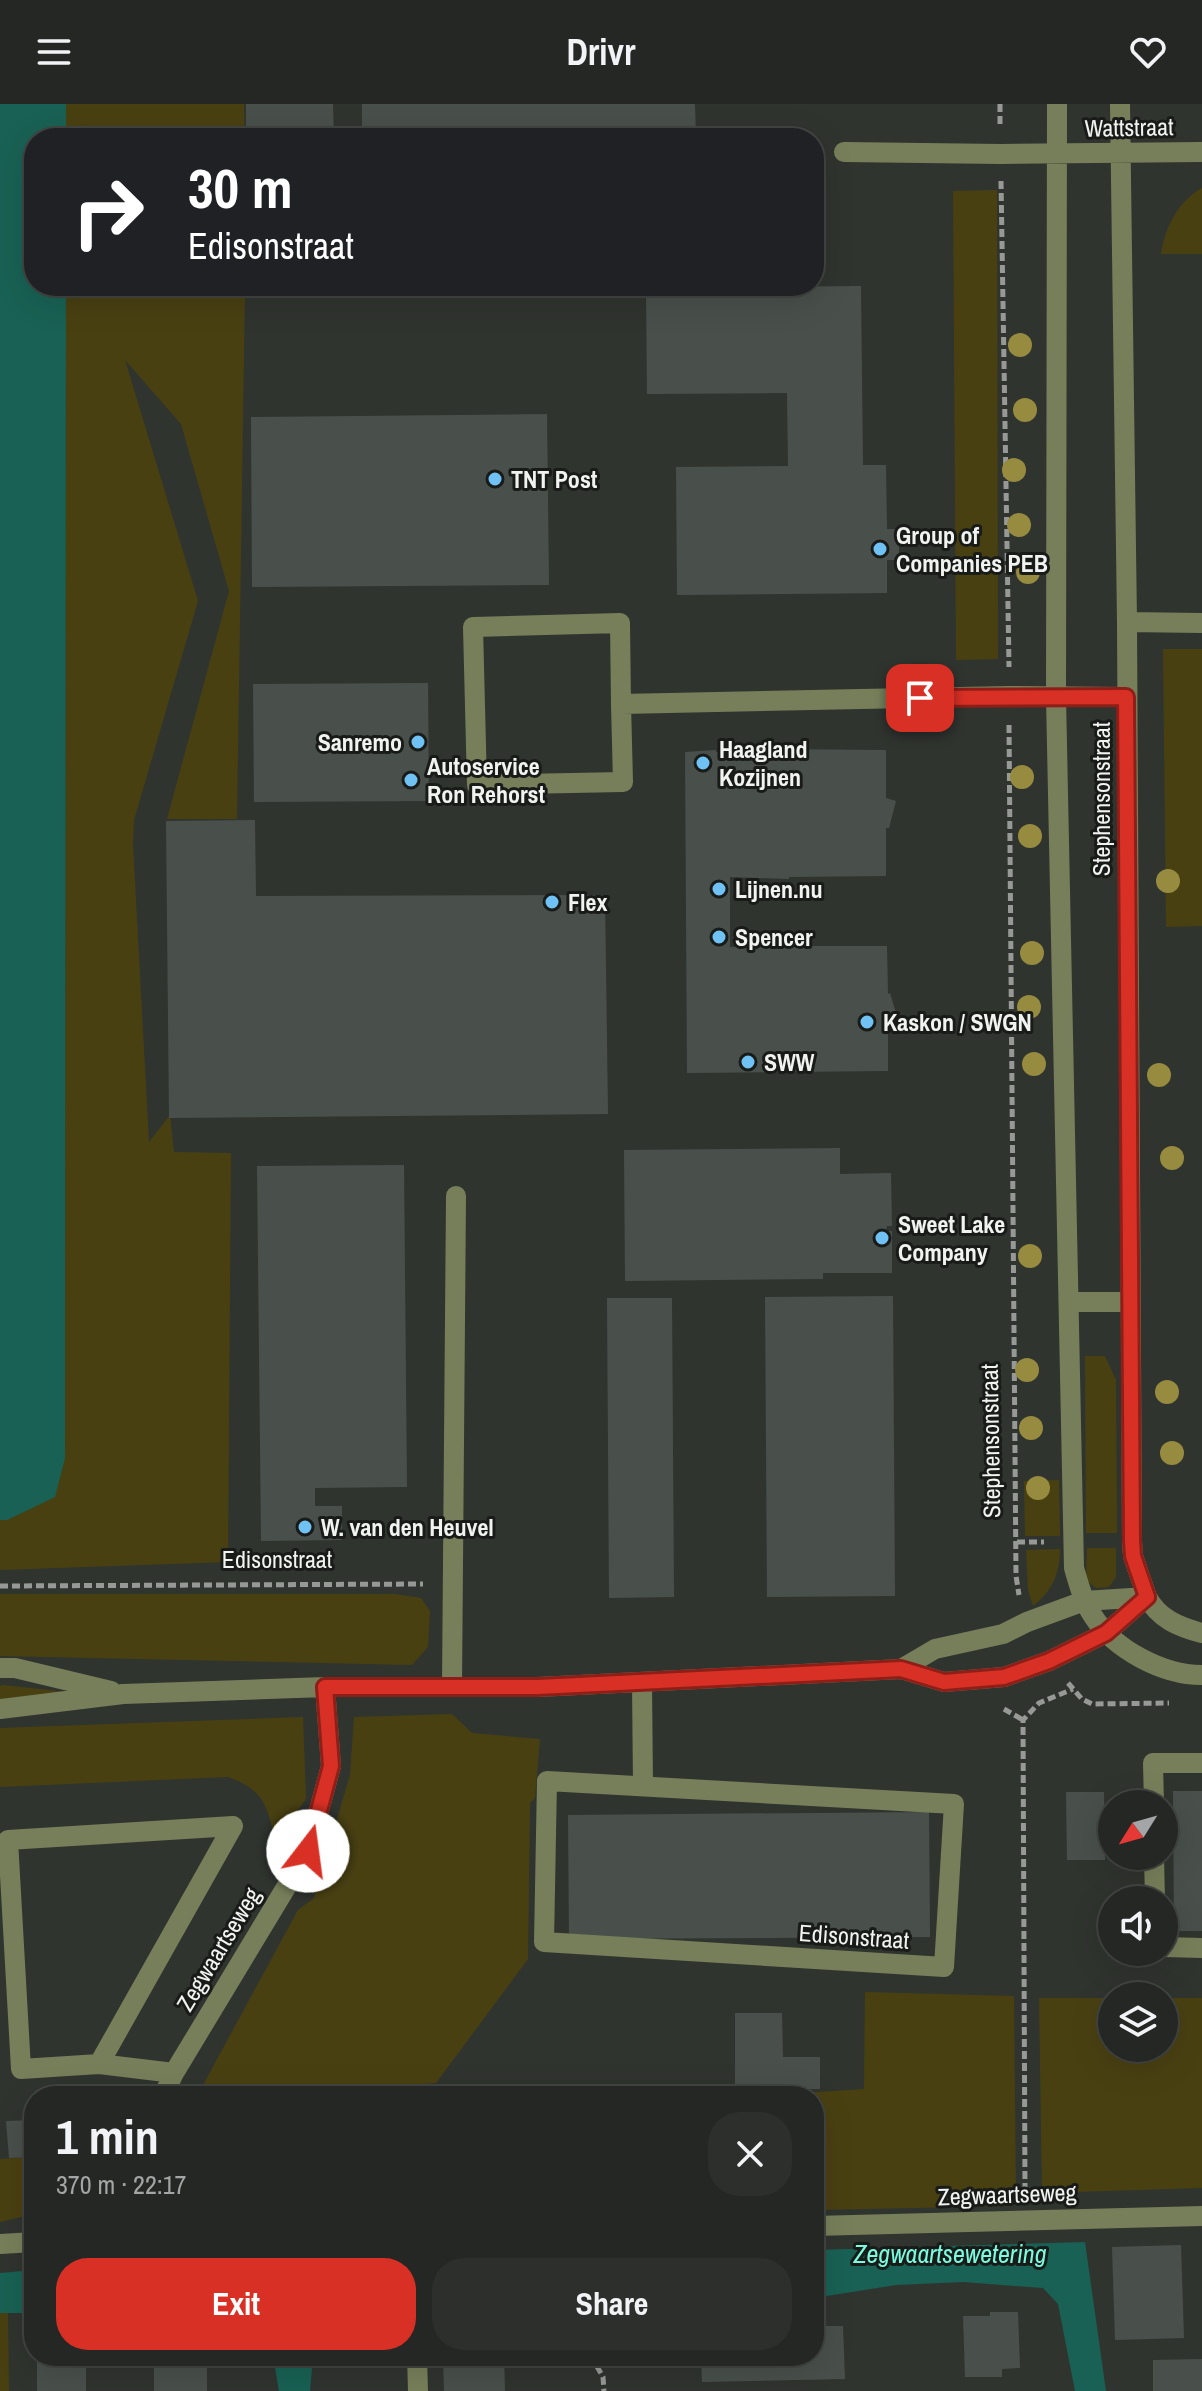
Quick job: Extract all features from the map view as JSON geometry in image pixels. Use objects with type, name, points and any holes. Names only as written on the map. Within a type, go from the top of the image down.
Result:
[{"type":"street","name":"Stephensonstraat","points":[[1057,104],[1056,697],[1074,1568],[1084,1601]]},
{"type":"street","name":"Stephensonstraat","points":[[1120,104],[1127,622],[1132,1541],[1133,1556],[1147,1597]]},
{"type":"street","name":"Wattstraat","points":[[844,152],[1202,152]]},
{"type":"street","points":[[1127,622],[1202,623]]},
{"type":"street","points":[[620,623],[621,704],[623,782],[477,785],[473,627],[620,623]]},
{"type":"street","points":[[621,704],[1009,696],[1126,697]]},
{"type":"street","points":[[452,1686],[456,1196]]},
{"type":"street","points":[[1069,1302],[1130,1302]]},
{"type":"street","points":[[901,1669],[935,1649],[1003,1634],[1084,1601],[1147,1597]]},
{"type":"street","points":[[1147,1597],[1163,1617],[1202,1633]]},
{"type":"street","points":[[0,1709],[123,1694],[325,1687],[538,1687],[901,1669],[944,1682],[1004,1677],[1049,1661],[1106,1633],[1147,1597]]},
{"type":"street","points":[[1084,1601],[1106,1633],[1138,1656],[1161,1667],[1202,1675]]},
{"type":"street","points":[[0,1668],[15,1668],[123,1694]]},
{"type":"street","points":[[642,1683],[643,1786]]},
{"type":"street","name":"Zegwaartseweg","points":[[168,2086],[308,1851],[331,1766],[325,1687]]},
{"type":"street","points":[[1154,1790],[1153,1763],[1202,1763]]},
{"type":"street","name":"Edisonstraat","points":[[547,1781],[643,1786],[954,1804],[944,1967],[544,1942],[547,1781]]},
{"type":"street","points":[[99,2064],[233,1826],[8,1840],[21,2069],[99,2064],[174,2073]]},
{"type":"street","points":[[1178,1947],[1202,1948]]},
{"type":"street","name":"Zegwaartseweg","points":[[824,2226],[1202,2216]]},
{"type":"street","points":[[0,2244],[24,2243]]},
{"type":"street","points":[[417,2366],[418,2391]]},
{"type":"path","name":"Stephensonstraat","points":[[1000,104],[1009,696],[1016,1576],[1027,1622]]},
{"type":"path","name":"Edisonstraat","points":[[0,1586],[452,1584]]},
{"type":"path","points":[[1049,1661],[1082,1699],[1092,1704],[1170,1703]]},
{"type":"path","points":[[1026,2220],[1023,1720],[1039,1703],[1073,1689]]},
{"type":"path","points":[[597,2366],[603,2377],[604,2391]]},
{"type":"shaded area","points":[[66,104],[244,104],[245,128],[66,128]]},
{"type":"shaded area","points":[[1202,188],[1202,254],[1161,254],[1174,216],[1186,200]]},
{"type":"shaded area","points":[[997,190],[998,659],[956,660],[953,191]]},
{"type":"shaded area","points":[[66,296],[245,296],[237,819],[167,819],[229,591],[181,424],[125,360],[198,601],[134,820],[133,845],[149,1142],[170,1115],[174,1152],[231,1153],[228,1562],[0,1570],[0,1520],[7,1520],[65,1458]]},
{"type":"shaded area","points":[[1163,649],[1202,649],[1202,926],[1166,927]]},
{"type":"shaded area","points":[[1085,1356],[1105,1356],[1116,1380],[1117,1533],[1086,1533]]},
{"type":"shaded area","points":[[1059,1480],[1060,1536],[1025,1536],[1024,1481]]},
{"type":"shaded area","points":[[1087,1548],[1116,1548],[1116,1577],[1109,1587],[1096,1588],[1086,1580]]},
{"type":"shaded area","points":[[1060,1549],[1054,1581],[1033,1606],[1028,1590],[1026,1550]]},
{"type":"shaded area","points":[[0,1594],[395,1594],[421,1598],[430,1611],[428,1647],[412,1665],[0,1656]]},
{"type":"shaded area","points":[[0,1686],[68,1692],[0,1699]]},
{"type":"shaded area","points":[[452,1714],[472,1733],[540,1739],[535,1798],[530,1803],[528,1959],[436,2083],[404,2086],[202,2086],[298,1910],[314,1898],[350,1775],[354,1717]]},
{"type":"shaded area","points":[[303,1717],[306,1799],[275,1842],[267,1809],[257,1794],[228,1777],[0,1787],[0,1728]]},
{"type":"shaded area","points":[[865,1992],[1014,1996],[1016,2198],[1012,2206],[824,2210],[824,2092],[864,2089]]},
{"type":"shaded area","points":[[1039,1998],[1098,1998],[1098,2062],[1178,2062],[1178,1998],[1202,1998],[1202,2188],[1042,2193]]},
{"type":"shaded area","points":[[24,2158],[24,2216],[0,2222],[0,2159]]},
{"type":"shaded area","points":[[8,2312],[9,2391],[0,2391],[0,2313]]},
{"type":"water","points":[[0,104],[66,104],[66,128],[24,128],[24,296],[66,296],[65,1458],[55,1497],[7,1520],[0,1520]]},
{"type":"water","name":"Zegwaartsewetering","points":[[1085,2242],[1106,2391],[1075,2391],[1058,2304],[1043,2288],[963,2282],[896,2285],[824,2296],[824,2250]]},
{"type":"water","points":[[24,2271],[24,2313],[0,2313],[0,2273]]},
{"type":"water","points":[[275,2366],[312,2366],[310,2391],[279,2391]]},
{"type":"building","points":[[246,104],[333,104],[334,128],[246,128]]},
{"type":"building","points":[[362,104],[695,104],[696,128],[362,128]]},
{"type":"building","points":[[824,286],[861,286],[863,465],[886,465],[887,529],[899,529],[899,560],[887,560],[887,593],[677,595],[676,467],[788,466],[787,393],[647,394],[646,296],[824,296]]},
{"type":"building","points":[[547,414],[549,585],[252,587],[251,417]]},
{"type":"building","points":[[428,683],[429,801],[254,802],[253,684]]},
{"type":"building","points":[[760,749],[886,750],[886,798],[896,801],[889,828],[886,828],[886,876],[730,877],[730,947],[789,944],[887,946],[888,994],[898,1020],[888,1023],[888,1071],[687,1073],[685,752],[759,752]]},
{"type":"building","points":[[255,820],[256,896],[605,895],[608,1114],[169,1118],[166,821]]},
{"type":"building","points":[[840,1148],[840,1174],[891,1173],[892,1226],[887,1226],[886,1231],[892,1231],[892,1273],[823,1273],[823,1279],[625,1281],[624,1150]]},
{"type":"building","points":[[404,1165],[407,1487],[315,1488],[315,1506],[342,1506],[342,1540],[261,1541],[257,1166]]},
{"type":"building","points":[[893,1296],[895,1596],[767,1597],[765,1297]]},
{"type":"building","points":[[607,1298],[672,1298],[674,1597],[609,1598]]},
{"type":"building","points":[[1178,1791],[1202,1791],[1202,1931],[1178,1931],[1178,1886],[1174,1886],[1174,1870],[1178,1870]]},
{"type":"building","points":[[1066,1792],[1098,1792],[1098,1860],[1067,1860]]},
{"type":"building","points":[[929,1812],[930,1937],[569,1939],[568,1815]]},
{"type":"building","points":[[735,2013],[782,2013],[783,2057],[820,2057],[820,2086],[735,2086]]},
{"type":"building","points":[[24,2120],[24,2157],[9,2158],[6,2121]]},
{"type":"building","points":[[1181,2245],[1184,2338],[1115,2340],[1112,2247]]},
{"type":"building","points":[[990,2312],[1018,2312],[1020,2368],[1002,2369],[1002,2377],[965,2377],[963,2316],[990,2316]]},
{"type":"building","points":[[824,2326],[843,2326],[845,2379],[702,2382],[701,2366],[824,2366]]},
{"type":"building","points":[[1202,2359],[1202,2391],[1153,2391],[1153,2360]]},
{"type":"building","points":[[37,2366],[86,2366],[86,2391],[37,2391]]},
{"type":"building","points":[[154,2366],[207,2366],[207,2391],[154,2391]]},
{"type":"building","points":[[443,2366],[504,2366],[505,2391],[444,2391]]},
{"type":"place","name":"TNT Post","points":[[495,479]]},
{"type":"place","name":"Group of Companies PEB","points":[[880,549]]},
{"type":"place","name":"Sanremo","points":[[418,742]]},
{"type":"place","name":"Haagland Kozijnen","points":[[703,763]]},
{"type":"place","name":"Autoservice Ron Rehorst","points":[[411,780]]},
{"type":"place","name":"Lijnen.nu","points":[[719,889]]},
{"type":"place","name":"Flex","points":[[552,902]]},
{"type":"place","name":"Spencer","points":[[719,937]]},
{"type":"place","name":"Kaskon / SWGN","points":[[867,1022]]},
{"type":"place","name":"SWW","points":[[748,1062]]},
{"type":"place","name":"Sweet Lake Company","points":[[882,1238]]},
{"type":"place","name":"W. van den Heuvel","points":[[305,1527]]},
{"type":"route","points":[[308,1851],[331,1766],[325,1687],[538,1687],[901,1669],[944,1682],[1004,1677],[1049,1661],[1106,1633],[1147,1597],[1133,1556],[1132,1541],[1126,697],[920,698]]}]
